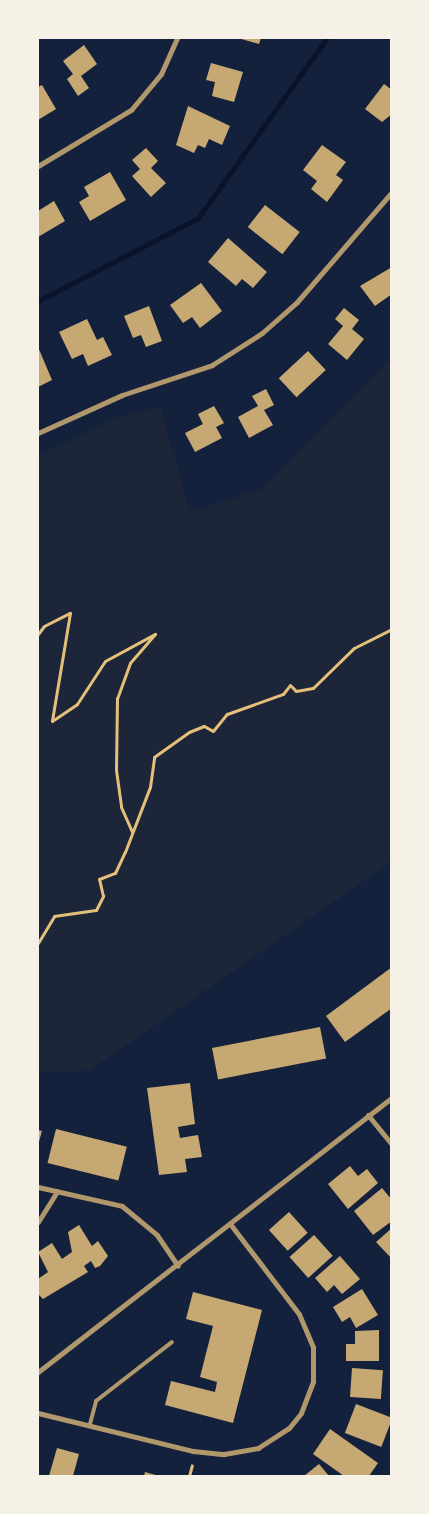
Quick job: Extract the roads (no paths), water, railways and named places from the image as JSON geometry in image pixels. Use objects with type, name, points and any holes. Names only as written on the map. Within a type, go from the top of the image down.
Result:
[{"type":"street","points":[[38,166],[131,110],[161,74],[177,38]]},
{"type":"street","points":[[38,433],[122,395],[212,365],[262,333],[297,302],[392,192]]},
{"type":"street","points":[[38,1372],[178,1266],[392,1097]]},
{"type":"street","points":[[368,1115],[392,1144]]},
{"type":"street","points":[[38,1187],[122,1206],[157,1235],[178,1266]]},
{"type":"street","points":[[38,1222],[57,1191]]},
{"type":"street","points":[[38,1413],[90,1424],[193,1451],[224,1454],[258,1448],[276,1439],[301,1413],[315,1364],[308,1329],[230,1225]]},
{"type":"lane","points":[[90,1424],[96,1401],[172,1342]]},
{"type":"waterway","points":[[38,301],[198,218],[327,38]]}]
